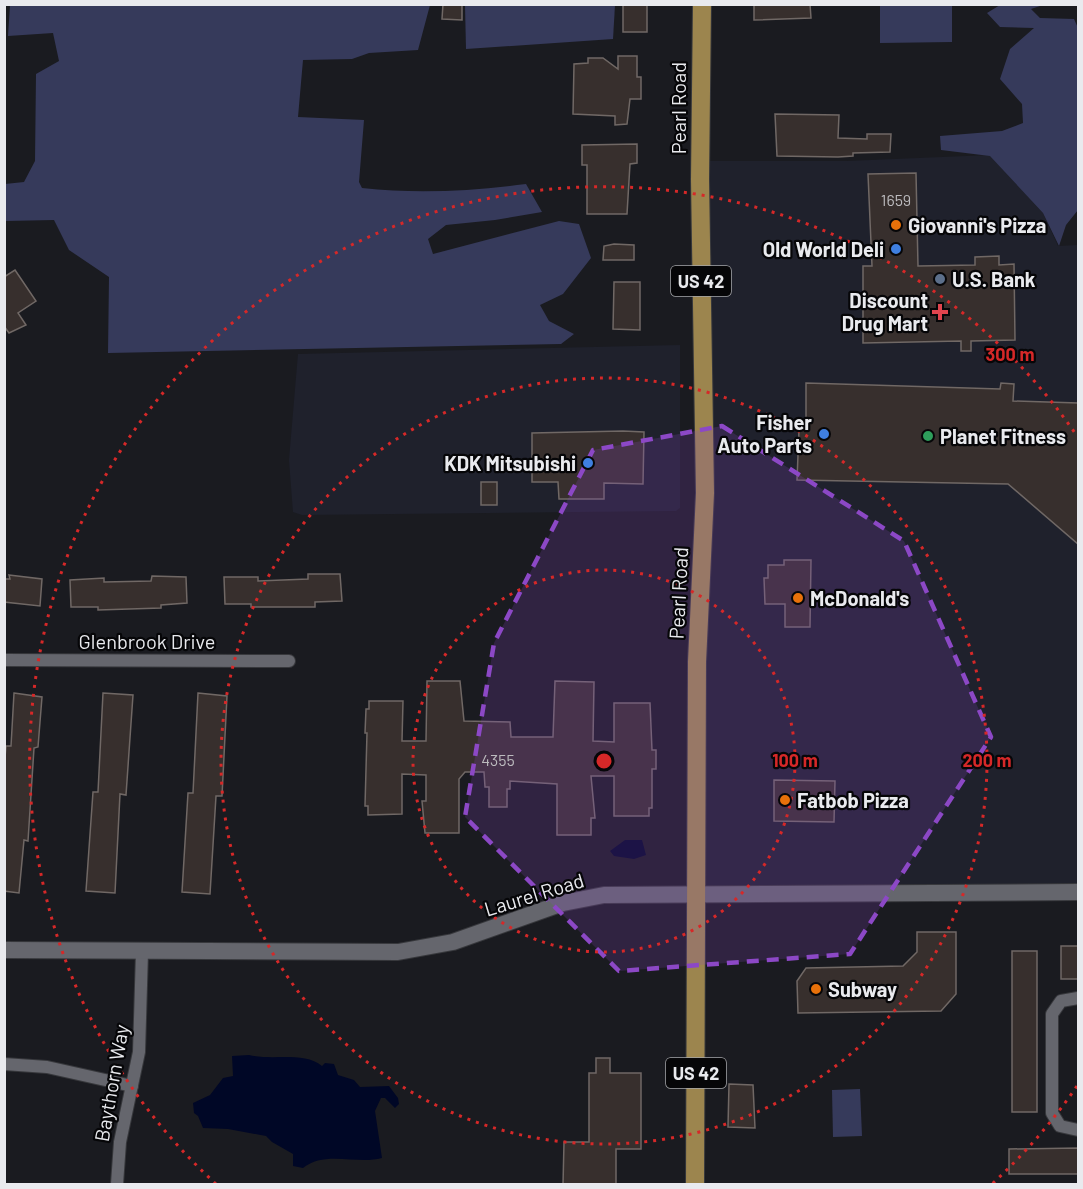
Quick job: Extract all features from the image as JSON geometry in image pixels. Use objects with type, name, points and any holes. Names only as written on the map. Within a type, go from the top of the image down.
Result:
[{"type":"main road","name":"Pearl Road","points":[[695,1185],[698,662],[705,493],[700,201],[702,4]]},
{"type":"street","name":"Glenbrook Drive","points":[[4,660],[289,661]]},
{"type":"street","name":"Laurel Road","points":[[4,950],[398,952],[453,942],[555,906],[585,898],[698,894],[1078,892]]},
{"type":"street","name":"Baythorn Way","points":[[117,1185],[120,1142],[132,1086],[141,1025],[142,952]]},
{"type":"street","points":[[1078,998],[1061,1001],[1052,1014],[1052,1113],[1055,1120],[1068,1130],[1078,1130]]},
{"type":"street","points":[[4,1064],[47,1067],[132,1086]]},
{"type":"highlighted area","points":[[722,426],[904,541],[991,737],[850,954],[619,971],[465,817],[494,643],[593,450]]},
{"type":"shaded area","points":[[10,5],[430,5],[418,50],[369,53],[352,59],[303,60],[298,117],[364,120],[359,182],[362,188],[444,191],[526,184],[542,212],[446,225],[428,239],[433,254],[559,221],[579,224],[591,258],[563,294],[540,305],[549,321],[574,334],[561,344],[108,353],[109,277],[69,250],[54,220],[5,221],[5,184],[24,182],[35,161],[36,74],[59,61],[53,33],[8,36]]},
{"type":"shaded area","points":[[465,5],[615,5],[613,39],[466,49]]},
{"type":"shaded area","points":[[880,5],[952,5],[952,42],[880,43]]},
{"type":"shaded area","points":[[1000,5],[1043,5],[1031,9],[1040,18],[1074,19],[1078,28],[1078,210],[1066,225],[1059,246],[1043,213],[990,156],[941,150],[940,136],[1002,131],[1023,123],[1022,104],[1000,79],[1010,49],[1034,28],[1000,27],[987,13]]},
{"type":"shaded area","points":[[990,155],[1043,213],[1058,246],[1078,245],[1078,893],[698,894],[700,161],[847,161]]},
{"type":"shaded area","points":[[680,345],[680,508],[676,511],[302,515],[293,512],[289,460],[298,354]]},
{"type":"shaded area","points":[[625,840],[642,840],[646,855],[634,859],[614,856],[610,851]]},
{"type":"shaded area","points":[[232,1056],[306,1059],[322,1066],[325,1063],[334,1064],[338,1075],[354,1080],[360,1087],[389,1086],[398,1098],[399,1104],[395,1108],[385,1098],[381,1098],[375,1111],[382,1158],[321,1160],[303,1168],[293,1166],[293,1154],[266,1136],[228,1129],[203,1128],[198,1116],[194,1113],[193,1103],[210,1095],[223,1078],[233,1076]]},
{"type":"shaded area","points":[[860,1089],[862,1136],[833,1137],[832,1090]]},
{"type":"building","points":[[443,4],[462,4],[462,20],[442,19]]},
{"type":"building","points":[[623,4],[647,4],[647,32],[623,32]]},
{"type":"building","points":[[754,4],[810,4],[811,18],[754,20]]},
{"type":"building","points":[[618,56],[637,56],[637,77],[641,77],[641,99],[630,99],[627,124],[615,125],[615,116],[573,114],[574,64],[588,63],[588,58],[603,58],[618,69]]},
{"type":"building","points":[[775,114],[839,115],[838,138],[867,139],[867,134],[891,134],[890,152],[853,153],[853,156],[838,157],[777,156]]},
{"type":"building","points":[[637,144],[637,163],[630,164],[627,214],[587,214],[587,165],[582,165],[582,145]]},
{"type":"building","points":[[916,173],[918,266],[975,265],[975,257],[999,256],[999,265],[1014,264],[1015,340],[971,341],[971,351],[961,351],[961,341],[863,343],[863,266],[872,266],[868,174]]},
{"type":"building","points":[[634,245],[634,260],[603,260],[604,246]]},
{"type":"building","points":[[15,270],[36,301],[18,313],[26,325],[9,333],[4,326],[4,277]]},
{"type":"building","points":[[614,282],[640,282],[640,330],[613,329]]},
{"type":"building","points":[[806,383],[1000,389],[1001,383],[1014,384],[1013,401],[1078,403],[1078,544],[1008,484],[797,480],[799,430],[806,430]]},
{"type":"building","points":[[644,432],[643,484],[604,483],[604,499],[559,499],[558,482],[532,482],[532,433]]},
{"type":"building","points":[[481,482],[497,482],[497,505],[481,505]]},
{"type":"building","points":[[784,560],[811,560],[810,627],[785,627],[785,604],[765,604],[764,578],[768,578],[768,565],[784,565]]},
{"type":"building","points":[[308,574],[340,574],[342,601],[315,602],[315,607],[251,607],[251,604],[225,604],[224,577],[258,577],[258,581],[308,579]]},
{"type":"building","points":[[9,575],[42,579],[40,606],[4,602],[4,579],[10,579]]},
{"type":"building","points":[[152,576],[186,577],[187,603],[161,605],[161,608],[98,610],[98,607],[71,607],[70,580],[104,578],[104,582],[151,581]]},
{"type":"building","points":[[427,681],[460,681],[464,721],[510,722],[511,737],[553,737],[555,681],[594,682],[593,741],[614,742],[614,703],[650,703],[652,750],[656,750],[656,769],[652,769],[652,808],[649,808],[649,816],[614,816],[614,776],[591,776],[595,818],[591,818],[591,835],[557,835],[557,784],[510,781],[510,789],[507,789],[507,807],[489,807],[489,787],[485,787],[484,772],[465,772],[459,779],[459,833],[425,833],[422,801],[426,801],[426,775],[402,774],[402,814],[368,815],[368,806],[365,806],[367,733],[365,733],[366,709],[369,709],[369,701],[403,701],[402,741],[426,741]]},
{"type":"building","points":[[14,693],[42,697],[38,747],[34,748],[28,841],[24,840],[19,893],[4,891],[4,769],[6,746],[11,746]]},
{"type":"building","points":[[103,693],[133,695],[126,795],[120,794],[115,893],[86,891],[93,792],[98,792]]},
{"type":"building","points":[[198,693],[227,696],[222,796],[216,796],[210,894],[182,892],[188,793],[193,793]]},
{"type":"building","points":[[774,780],[835,781],[834,822],[774,821]]},
{"type":"building","points":[[917,932],[956,932],[956,994],[941,1011],[798,1013],[797,981],[806,968],[903,966],[917,952]]},
{"type":"building","points":[[1061,946],[1078,946],[1078,979],[1061,979]]},
{"type":"building","points":[[1012,951],[1037,951],[1037,1112],[1012,1112]]},
{"type":"building","points":[[596,1058],[610,1058],[610,1073],[641,1073],[641,1149],[616,1149],[616,1185],[563,1185],[564,1142],[589,1142],[589,1073],[596,1073]]},
{"type":"building","points":[[729,1084],[753,1085],[755,1128],[728,1127]]},
{"type":"building","points":[[1078,1148],[1078,1174],[1009,1174],[1009,1149]]},
{"type":"place","name":"Giovanni's Pizza","points":[[896,225]]},
{"type":"place","name":"Old World Deli","points":[[896,249]]},
{"type":"place","name":"U.S. Bank","points":[[940,279]]},
{"type":"place","name":"Discount Drug Mart","points":[[940,312]]},
{"type":"place","name":"Fisher Auto Parts","points":[[824,434]]},
{"type":"place","name":"Planet Fitness","points":[[928,436]]},
{"type":"place","name":"KDK Mitsubishi","points":[[588,463]]},
{"type":"place","name":"McDonald's","points":[[798,598]]},
{"type":"place","name":"Fatbob Pizza","points":[[785,800]]},
{"type":"place","name":"Subway","points":[[816,989]]}]
